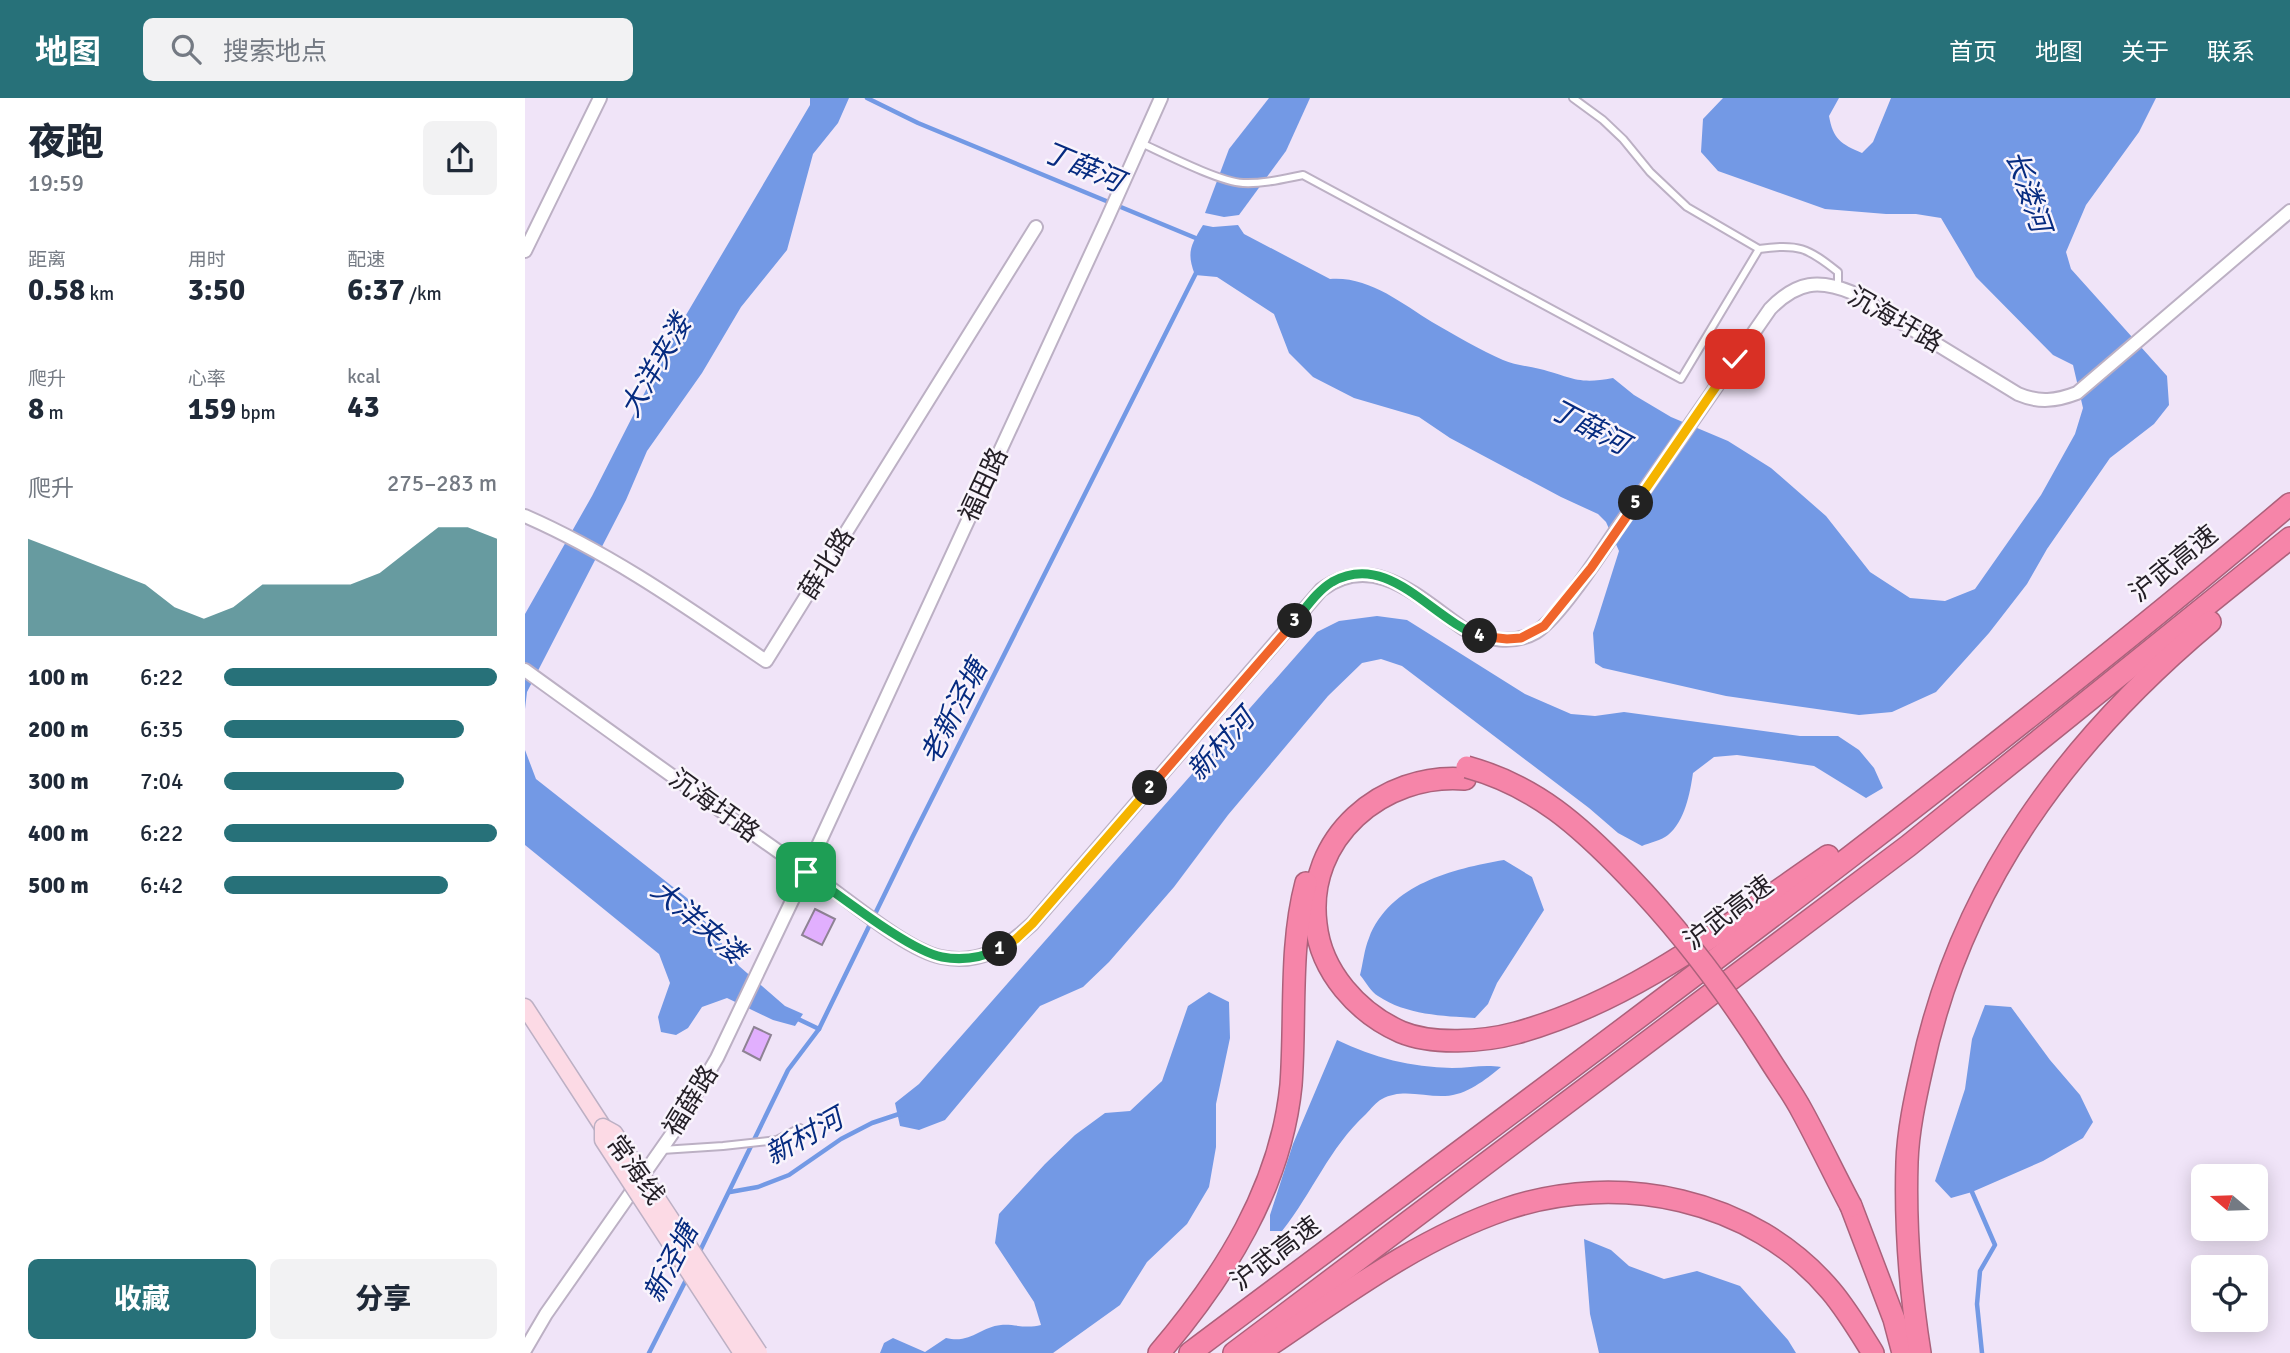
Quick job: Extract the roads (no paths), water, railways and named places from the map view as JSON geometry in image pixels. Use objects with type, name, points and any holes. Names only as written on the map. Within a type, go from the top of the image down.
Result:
[{"type":"highway","name":"沪武高速","points":[[1191,1353],[1923,801],[2290,504]]},
{"type":"highway","name":"沪武高速","points":[[1234,1353],[1908,846],[2290,538]]},
{"type":"highway","points":[[1920,1353],[1909,1273],[1907,1160],[1915,1101],[1927,1046],[1943,991],[1970,921],[2013,842],[2044,796],[2111,713],[2190,639],[2290,556]]},
{"type":"highway","points":[[1467,773],[1419,781],[1383,795],[1351,820],[1329,852],[1317,888],[1316,924],[1324,956],[1342,988],[1369,1014],[1402,1033],[1440,1040],[1478,1040],[1515,1033],[1586,1009],[1665,968],[2006,734]]},
{"type":"highway","points":[[1159,1353],[1217,1280],[1244,1233],[1266,1187],[1282,1137],[1290,1087],[1299,921],[1305,886],[1317,846],[1341,813],[1374,785],[1415,768],[1467,773],[1529,802],[1561,827],[1639,903],[1688,961],[1732,1021],[1792,1115],[1846,1209],[1894,1319],[1903,1353]]},
{"type":"highway","points":[[1258,1353],[1394,1264],[1467,1224],[1506,1209],[1548,1198],[1592,1192],[1636,1192],[1679,1200],[1720,1213],[1761,1231],[1798,1259],[1831,1290],[1873,1353]]},
{"type":"highway","points":[[1846,1209],[1892,1353]]},
{"type":"main road","name":"常海线","points":[[525,1007],[603,1127],[614,1133],[759,1353]]},
{"type":"main road","name":"常海线","points":[[603,1127],[603,1140],[742,1353]]},
{"type":"street","points":[[525,251],[600,98]]},
{"type":"street","name":"福田路","points":[[806,872],[1161,98]]},
{"type":"street","name":"沉海圩路","points":[[525,670],[806,872],[920,949],[939,957],[957,959],[990,954],[1016,939],[1041,914],[1321,590],[1332,582],[1361,574],[1388,578],[1477,635],[1507,639],[1533,634],[1544,626],[1591,568],[1778,300],[1802,287],[1814,284],[1838,286],[1872,303],[2006,387],[2040,401],[2066,397],[2085,386],[2290,211]]},
{"type":"street","name":"薛北路","points":[[525,516],[569,535],[645,579],[766,661],[1036,227]]},
{"type":"street","name":"福薛路","points":[[525,1350],[546,1314],[694,1099],[740,1014],[806,872]]},
{"type":"lane","points":[[1573,98],[1623,139],[1650,172],[1687,207],[1759,249],[1786,244],[1814,253],[1838,272],[1838,286]]},
{"type":"lane","points":[[1141,144],[1196,168],[1241,183],[1303,175],[1681,379],[1759,249]]},
{"type":"lane","points":[[661,1150],[776,1140],[800,1128]]},
{"type":"water","points":[[810,98],[849,98],[838,123],[813,154],[787,250],[741,307],[702,373],[647,451],[626,500],[527,692],[525,709],[525,614],[592,496],[673,337],[810,105]]},
{"type":"water","points":[[1269,98],[1310,98],[1286,151],[1239,215],[1224,217],[1205,213],[1229,149]]},
{"type":"water","name":"长溇河","points":[[1723,98],[1839,98],[1829,116],[1833,130],[1843,143],[1862,153],[1873,142],[1891,98],[2156,98],[2139,132],[2086,205],[2066,252],[2071,269],[2167,376],[2169,405],[2154,424],[2110,458],[2047,549],[2027,584],[1989,633],[1936,692],[1892,712],[1859,715],[1726,696],[1603,668],[1595,663],[1593,633],[1619,551],[1606,522],[1598,514],[1450,438],[1419,417],[1354,398],[1313,377],[1289,353],[1274,314],[1217,277],[1195,275],[1192,267],[1191,249],[1203,225],[1238,225],[1244,234],[1330,279],[1358,282],[1384,292],[1449,332],[1503,360],[1575,379],[1591,381],[1613,378],[1634,395],[1671,417],[1728,441],[1771,468],[1826,516],[1870,572],[1910,598],[1945,601],[1975,589],[2041,495],[2075,434],[2083,408],[2073,365],[2053,355],[1976,277],[1941,218],[1825,209],[1718,171],[1701,152],[1703,119]]},
{"type":"water","points":[[1377,616],[1407,620],[1525,694],[1571,714],[1595,716],[1624,712],[1800,736],[1838,736],[1859,750],[1874,768],[1883,788],[1866,798],[1814,766],[1737,755],[1714,757],[1693,773],[1686,806],[1674,829],[1668,835],[1642,846],[1618,833],[1402,666],[1381,659],[1362,663],[1328,696],[1228,815],[1174,887],[1109,962],[1083,987],[1040,1006],[945,1120],[919,1130],[900,1126],[895,1103],[919,1084],[1317,632],[1339,621]]},
{"type":"water","points":[[525,750],[536,779],[687,898],[739,966],[785,1006],[803,1014],[795,1026],[773,1020],[727,998],[702,1007],[688,1028],[676,1035],[661,1032],[658,1017],[670,983],[659,954],[525,845]]},
{"type":"water","points":[[1504,860],[1532,877],[1544,910],[1497,983],[1488,1004],[1475,1018],[1413,1011],[1389,1002],[1373,992],[1360,975],[1369,938],[1392,904],[1407,892],[1444,874]]},
{"type":"water","points":[[1209,992],[1229,1002],[1230,1038],[1216,1104],[1216,1147],[1209,1187],[1187,1224],[1147,1262],[1120,1305],[1053,1353],[880,1353],[884,1343],[893,1338],[925,1352],[946,1338],[962,1339],[994,1326],[1041,1325],[1034,1302],[995,1243],[999,1214],[1075,1135],[1105,1113],[1130,1111],[1162,1081],[1188,1006]]},
{"type":"water","points":[[1985,1005],[2011,1007],[2080,1095],[2093,1122],[2083,1138],[2043,1161],[1972,1192],[1951,1198],[1935,1181],[1965,1089],[1972,1039]]},
{"type":"water","points":[[1337,1040],[1379,1057],[1422,1066],[1501,1067],[1461,1093],[1437,1096],[1397,1094],[1380,1100],[1342,1141],[1282,1231],[1270,1231],[1270,1215],[1293,1144]]},
{"type":"water","points":[[1584,1239],[1611,1250],[1629,1266],[1664,1279],[1697,1271],[1740,1286],[1788,1340],[1796,1353],[1599,1353],[1590,1314]]},
{"type":"waterway","name":"丁薛河","points":[[867,98],[918,123],[1198,239]]},
{"type":"waterway","name":"老新泾塘","points":[[698,1255],[788,1070],[819,1029],[1197,271]]},
{"type":"waterway","name":"大洋夹溇","points":[[796,1018],[819,1029]]},
{"type":"waterway","name":"新村河","points":[[730,1192],[758,1187],[789,1175],[841,1139],[872,1123],[902,1113]]},
{"type":"waterway","points":[[1972,1192],[1995,1245],[1980,1271],[1977,1304],[1982,1353]]},
{"type":"waterway","name":"新泾塘","points":[[649,1353],[688,1276]]}]
